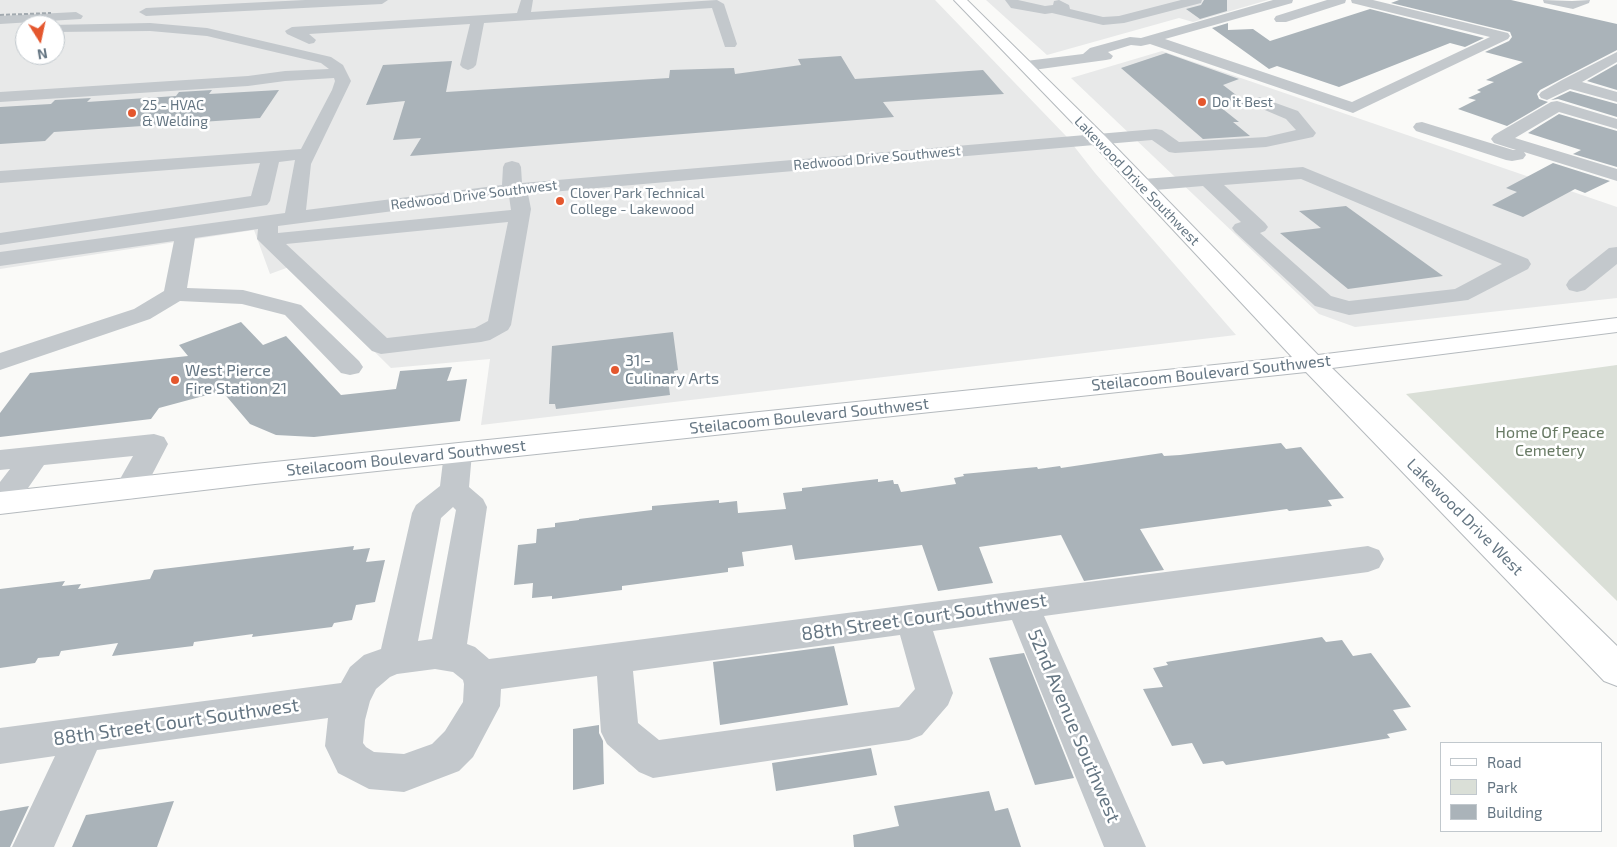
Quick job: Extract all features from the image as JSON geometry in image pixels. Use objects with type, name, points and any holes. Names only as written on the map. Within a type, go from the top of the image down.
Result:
[{"type":"main road","name":"Lakewood Drive Southwest","points":[[960,0],[1099,140],[1313,363]]},
{"type":"main road","name":"Steilacoom Boulevard Southwest","points":[[1,503],[1313,363],[1617,325]]},
{"type":"main road","name":"Lakewood Drive West","points":[[1313,363],[1617,670]]},
{"type":"street","points":[[137,13],[382,0]]},
{"type":"street","points":[[523,17],[527,0]]},
{"type":"street","points":[[1011,0],[1016,5],[1053,5],[1103,20],[1119,20],[1196,0]]},
{"type":"street","points":[[1026,66],[1105,56],[1142,46],[1145,41],[1287,0]]},
{"type":"street","points":[[1281,20],[1340,0]]},
{"type":"street","points":[[1145,41],[1178,49],[1353,108],[1503,36],[1357,0]]},
{"type":"street","points":[[1549,0],[1573,5],[1584,0]]},
{"type":"street","points":[[280,48],[309,40],[292,30],[717,4],[730,44]]},
{"type":"street","points":[[0,20],[109,14]]},
{"type":"street","points":[[468,65],[478,20]]},
{"type":"street","points":[[65,28],[150,26],[207,32],[326,60],[338,68],[343,80],[340,90],[302,164],[298,183],[295,218]]},
{"type":"street","points":[[0,31],[15,30]]},
{"type":"street","points":[[1547,95],[1617,56]]},
{"type":"street","points":[[0,97],[248,81],[285,76],[340,73]]},
{"type":"street","points":[[1568,84],[1617,97]]},
{"type":"street","name":"Redwood Drive Southwest","points":[[0,260],[186,233],[268,230],[295,218],[514,189],[913,148],[1099,140],[1156,134],[1176,148],[1266,142],[1307,133],[1292,115],[1259,102]]},
{"type":"street","points":[[1617,124],[1557,106],[1500,139],[1617,175]]},
{"type":"street","points":[[1422,127],[1512,156],[1544,152]]},
{"type":"street","points":[[0,177],[307,154]]},
{"type":"street","points":[[0,239],[260,200],[271,157]]},
{"type":"street","points":[[268,230],[381,346],[481,335],[498,325],[520,215],[521,209],[514,189],[512,167]]},
{"type":"street","points":[[1143,186],[1303,173],[1520,264],[1460,295],[1349,308],[1323,301],[1242,228],[1258,227],[1209,181]]},
{"type":"street","points":[[268,230],[520,215]]},
{"type":"street","points":[[67,250],[80,227]]},
{"type":"street","points":[[175,294],[177,273],[186,233]]},
{"type":"street","points":[[1577,286],[1617,253]]},
{"type":"street","points":[[0,362],[142,314],[175,294],[243,297],[293,310],[350,367]]},
{"type":"street","points":[[0,460],[154,444],[130,488]]},
{"type":"street","points":[[397,659],[427,513],[454,490],[458,453]]},
{"type":"street","points":[[1,503],[35,456]]},
{"type":"street","points":[[447,656],[472,507],[454,490]]},
{"type":"street","name":"88th Street Court Southwest","points":[[480,676],[1368,558]]},
{"type":"street","name":"52nd Avenue Southwest","points":[[1022,604],[1125,847]]},
{"type":"street","points":[[614,658],[620,732],[653,759],[909,723],[935,693],[912,619]]},
{"type":"street","points":[[435,654],[447,656],[462,658],[478,671],[483,694],[480,706],[459,744],[445,758],[404,773],[368,770],[352,760],[344,746],[346,720],[352,698],[363,678],[377,666],[397,659],[435,654]]},
{"type":"street","name":"88th Street Court Southwest","points":[[0,746],[352,698]]},
{"type":"street","points":[[33,847],[85,734]]},
{"type":"shaded area","name":"Clover Park Technical College - Lakewood","points":[[0,0],[935,0],[1066,136],[1095,173],[1236,335],[481,425],[490,359],[391,368],[289,267],[270,274],[254,230],[0,269]]},
{"type":"shaded area","points":[[986,0],[1268,0],[1193,22],[1179,18],[1047,55]]},
{"type":"shaded area","points":[[1162,51],[1617,207],[1617,298],[1355,327],[1319,314],[1071,78]]},
{"type":"green space","name":"Home Of Peace Cemetery","points":[[1617,365],[1617,601],[1406,394]]},
{"type":"building","points":[[1204,0],[1227,0],[1227,11],[1200,19],[1186,9],[1201,5]]},
{"type":"building","points":[[1399,0],[1511,0],[1617,24],[1617,50],[1540,90],[1537,94],[1539,99],[1548,102],[1507,126],[1458,109],[1476,100],[1468,98],[1481,92],[1477,90],[1494,82],[1486,80],[1523,62],[1485,52],[1509,41],[1512,37],[1510,32],[1391,3]]},
{"type":"building","points":[[1370,9],[1484,38],[1465,47],[1450,43],[1339,87],[1277,66],[1269,69],[1212,28],[1228,23],[1228,30],[1253,29],[1270,41]]},
{"type":"building","name":"Do it Best","points":[[1166,53],[1239,79],[1223,85],[1248,104],[1219,106],[1239,122],[1233,122],[1250,136],[1203,139],[1121,68]]},
{"type":"building","points":[[841,56],[855,79],[983,70],[1004,94],[883,102],[894,117],[410,156],[421,138],[393,140],[405,101],[366,105],[383,65],[452,61],[446,92],[669,78],[670,70],[734,68],[735,74],[801,65],[798,59]]},
{"type":"building","points":[[1617,64],[1617,90],[1587,81]]},
{"type":"building","name":"25 - HVAC & Welding","points":[[212,90],[209,94],[279,90],[260,118],[54,132],[45,141],[0,144],[0,107],[51,104],[55,100],[91,98],[87,102],[176,96],[179,92]]},
{"type":"building","points":[[1570,91],[1617,104],[1617,117],[1558,99],[1551,100]]},
{"type":"building","points":[[1559,114],[1617,131],[1617,167],[1573,154],[1581,150],[1528,133]]},
{"type":"building","points":[[1553,163],[1610,181],[1585,193],[1575,189],[1523,217],[1492,205],[1517,192],[1506,188]]},
{"type":"building","points":[[1346,206],[1443,276],[1348,289],[1280,233],[1321,228],[1299,211]]},
{"type":"building","name":"West Pierce Fire Station 21","points":[[241,322],[263,345],[286,336],[341,395],[396,389],[400,371],[452,367],[447,381],[467,379],[460,421],[314,437],[276,435],[250,424],[222,391],[159,408],[151,419],[0,437],[0,413],[30,373],[188,356],[179,345]]},
{"type":"building","name":"31 - Culinary Arts","points":[[673,332],[678,370],[674,371],[675,380],[668,380],[670,395],[556,409],[555,404],[549,404],[552,346]]},
{"type":"building","points":[[1281,443],[1286,449],[1301,447],[1344,498],[1328,500],[1332,506],[1289,511],[1287,509],[1140,529],[1164,570],[1084,581],[1061,535],[979,547],[993,583],[938,591],[922,545],[795,560],[792,545],[742,552],[744,566],[728,568],[728,572],[622,586],[622,590],[552,599],[552,596],[532,598],[533,583],[514,585],[518,545],[536,543],[537,529],[555,527],[555,523],[652,510],[652,506],[719,500],[719,503],[737,501],[738,513],[786,509],[783,493],[802,491],[802,488],[878,479],[878,482],[893,480],[894,484],[898,484],[901,492],[956,484],[954,478],[964,476],[963,474],[1037,467],[1038,469],[1060,466],[1061,468],[1162,453],[1164,456],[1180,455]]},
{"type":"building","points":[[354,546],[353,550],[370,548],[366,562],[385,560],[375,602],[356,605],[352,620],[334,623],[332,627],[252,637],[253,634],[194,642],[193,646],[112,656],[118,643],[61,651],[59,656],[38,658],[35,663],[0,668],[0,589],[65,581],[62,586],[81,584],[78,589],[150,579],[154,570]]},
{"type":"building","points":[[1322,637],[1326,642],[1342,640],[1353,656],[1371,653],[1411,707],[1393,710],[1407,730],[1387,734],[1390,738],[1289,755],[1226,765],[1223,761],[1203,764],[1192,743],[1172,746],[1143,689],[1163,687],[1153,668],[1168,665],[1166,662]]},
{"type":"building","points":[[834,646],[848,705],[720,725],[713,662]]},
{"type":"building","points":[[1024,653],[1074,778],[1035,785],[989,658]]},
{"type":"building","points":[[599,725],[599,733],[603,741],[604,784],[573,790],[573,729]]},
{"type":"building","points":[[871,748],[877,775],[776,791],[772,763]]},
{"type":"building","points":[[989,791],[995,811],[1008,808],[1021,847],[854,847],[853,835],[899,826],[894,806]]},
{"type":"building","points":[[174,801],[157,847],[72,847],[86,815]]},
{"type":"building","points":[[29,806],[10,847],[0,847],[0,811]]},
{"type":"railway","points":[[0,15],[51,13]]},
{"type":"place","name":"Do it Best","points":[[1202,102]]},
{"type":"place","name":"25 - HVAC & Welding","points":[[132,113]]},
{"type":"place","name":"Clover Park Technical College - Lakewood","points":[[560,201]]},
{"type":"place","name":"31 - Culinary Arts","points":[[615,370]]},
{"type":"place","name":"West Pierce Fire Station 21","points":[[175,380]]}]
